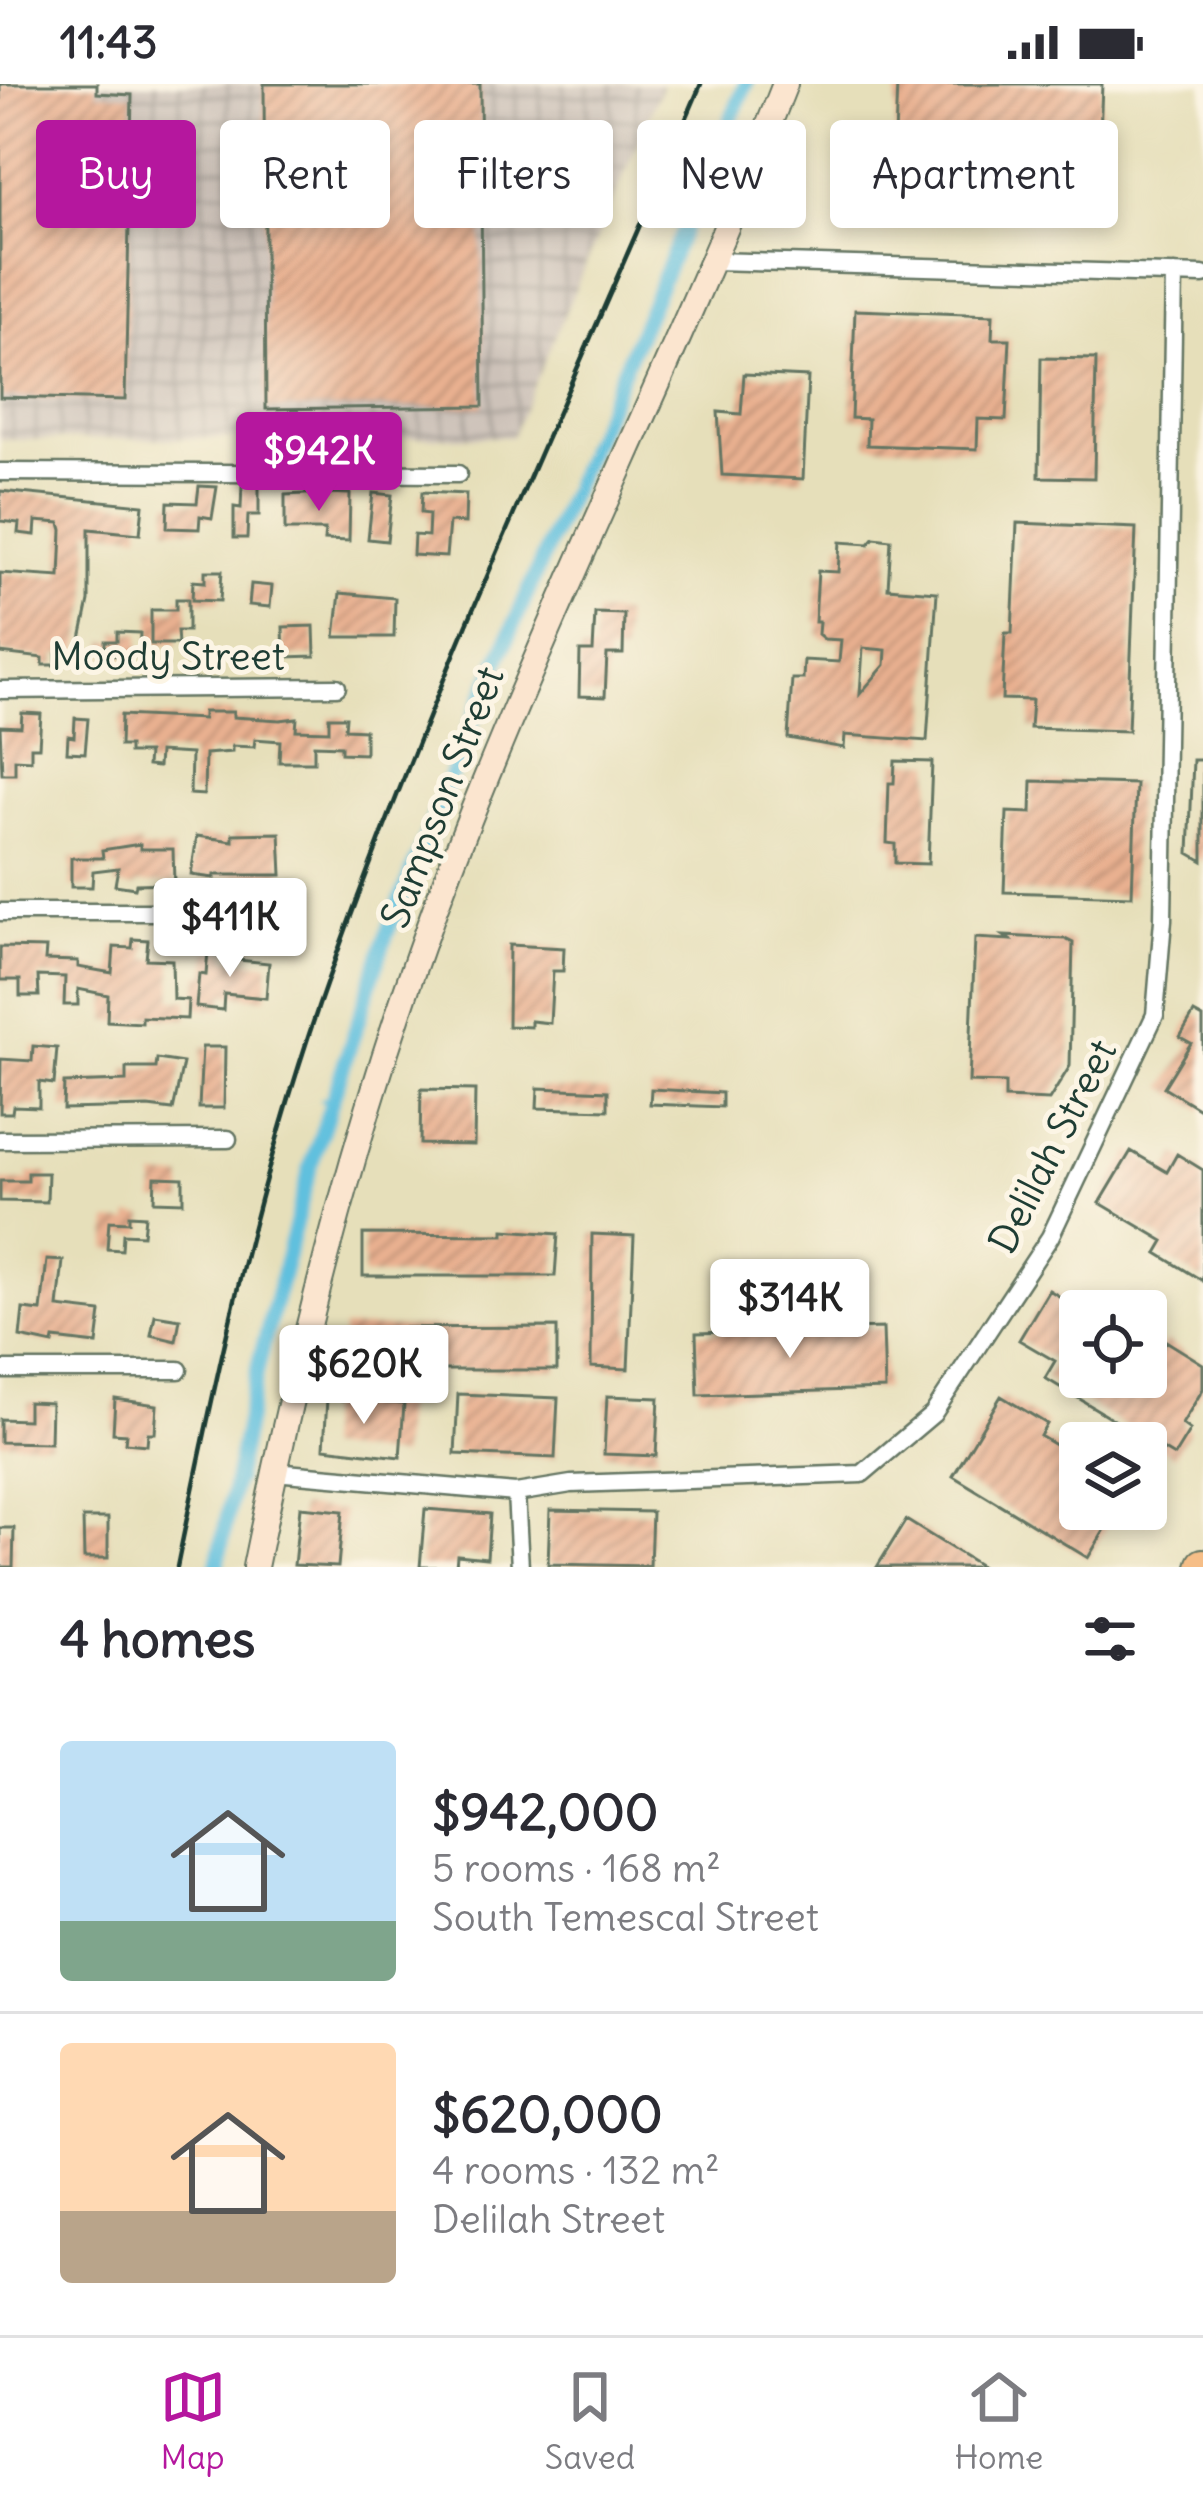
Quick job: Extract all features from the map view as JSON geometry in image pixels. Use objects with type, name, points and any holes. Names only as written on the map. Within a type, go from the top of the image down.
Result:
[{"type":"street","name":"Sampson Street","points":[[255,1567],[326,1255],[379,1068],[443,886],[535,659],[785,84]]},
{"type":"street","points":[[712,260],[1203,275]]},
{"type":"street","name":"Delilah Street","points":[[274,1472],[516,1493],[571,1484],[862,1474],[933,1414],[1050,1237],[1155,1015],[1163,920],[1174,274]]},
{"type":"street","points":[[0,472],[458,474]]},
{"type":"street","name":"Moody Street","points":[[0,690],[337,687]]},
{"type":"street","points":[[0,912],[299,912]]},
{"type":"street","points":[[0,1140],[228,1139]]},
{"type":"street","points":[[0,1370],[179,1370]]},
{"type":"street","points":[[516,1493],[520,1567]]},
{"type":"shaded area","points":[[0,84],[663,84],[648,120],[637,120],[637,145],[613,201],[613,120],[414,120],[414,228],[601,228],[512,437],[0,440]]},
{"type":"building","points":[[0,84],[97,84],[97,93],[132,95],[131,120],[36,120],[36,228],[129,228],[125,400],[0,397]]},
{"type":"building","points":[[264,84],[480,84],[480,120],[414,120],[414,228],[481,228],[483,406],[266,409],[265,228],[390,228],[390,120],[264,120]]},
{"type":"building","points":[[897,84],[1102,84],[1101,120],[896,120]]},
{"type":"building","points":[[855,310],[993,315],[992,339],[1010,339],[1006,420],[978,419],[977,449],[867,445],[868,419],[851,418]]},
{"type":"building","points":[[1041,358],[1096,359],[1094,478],[1039,477]]},
{"type":"building","points":[[744,374],[808,377],[803,479],[722,475],[718,412],[741,414]]},
{"type":"building","points":[[199,486],[217,487],[212,518],[200,516],[199,529],[167,528],[168,502],[197,503]]},
{"type":"building","points":[[242,486],[259,486],[259,515],[248,515],[247,538],[234,538],[234,507],[241,508]]},
{"type":"building","points":[[0,491],[143,505],[140,534],[89,529],[89,601],[77,658],[56,654],[56,665],[43,665],[43,658],[0,653],[0,573],[60,577],[62,530],[60,523],[36,521],[35,535],[18,533],[19,523],[0,521]]},
{"type":"building","points":[[422,492],[466,494],[465,523],[449,522],[446,557],[413,555],[414,535],[428,536],[429,514],[421,513]]},
{"type":"building","points":[[373,493],[392,495],[387,541],[368,539]]},
{"type":"building","points":[[350,494],[349,541],[324,540],[325,530],[285,530],[285,495]]},
{"type":"building","points":[[1017,523],[1136,528],[1128,731],[1030,728],[1032,700],[1002,699],[1005,633],[1012,633]]},
{"type":"building","points":[[874,538],[891,540],[888,588],[937,592],[927,741],[845,735],[844,748],[788,738],[792,679],[803,679],[804,660],[839,662],[841,640],[824,639],[815,622],[818,571],[838,572],[840,542],[869,544]],"holes":[[[863,648],[886,650],[885,665],[860,694]]]},
{"type":"building","points":[[205,571],[222,571],[220,601],[192,600],[193,581],[205,582]]},
{"type":"building","points":[[251,584],[272,586],[270,607],[249,605]]},
{"type":"building","points":[[340,593],[395,598],[394,637],[335,637]]},
{"type":"building","points":[[176,599],[188,599],[188,631],[177,631],[178,644],[151,644],[151,610],[176,610]]},
{"type":"building","points":[[595,613],[624,614],[623,654],[607,654],[605,697],[579,696],[580,651],[593,651]]},
{"type":"building","points":[[314,626],[315,656],[284,657],[283,627]]},
{"type":"building","points":[[117,632],[140,633],[139,657],[105,655],[105,641],[117,641]]},
{"type":"building","points":[[203,712],[297,718],[296,730],[329,731],[329,717],[346,717],[345,729],[365,730],[365,754],[341,753],[341,746],[314,745],[314,762],[279,762],[280,741],[255,739],[254,747],[232,746],[232,752],[205,754],[204,795],[190,794],[191,754],[159,752],[158,767],[147,766],[148,753],[129,753],[129,746],[120,746],[121,715],[203,719]]},
{"type":"building","points":[[22,713],[41,714],[39,747],[31,747],[31,760],[15,759],[15,774],[2,774],[0,726],[21,727]]},
{"type":"building","points":[[75,718],[88,719],[85,753],[67,752]]},
{"type":"building","points":[[1193,760],[1203,760],[1203,861],[1189,853]]},
{"type":"building","points":[[895,761],[932,762],[928,864],[895,863],[895,844],[887,843],[889,783],[894,783]]},
{"type":"building","points":[[1032,781],[1136,784],[1132,896],[1004,892],[1007,812],[1031,813]]},
{"type":"building","points":[[280,833],[282,875],[191,875],[197,836],[233,841],[233,834]]},
{"type":"building","points":[[140,844],[140,849],[173,849],[174,883],[136,884],[135,888],[115,885],[118,868],[93,871],[92,887],[71,887],[71,858],[103,858],[102,850]]},
{"type":"building","points":[[1004,936],[1073,943],[1070,1066],[1049,1100],[1005,1098],[1005,1083],[969,1082],[975,938],[1010,940]]},
{"type":"building","points":[[133,939],[148,940],[146,959],[172,960],[173,999],[188,1000],[187,1019],[107,1021],[108,995],[78,989],[78,1005],[64,1005],[65,977],[38,976],[39,996],[20,996],[20,980],[0,980],[0,947],[46,948],[45,960],[78,961],[78,967],[112,973],[114,947],[132,948]]},
{"type":"building","points":[[509,945],[564,948],[563,971],[553,971],[550,1023],[508,1026]]},
{"type":"building","points":[[208,951],[228,953],[227,959],[269,963],[266,998],[224,994],[223,1010],[196,1007],[199,974],[206,975]]},
{"type":"building","points":[[1194,1013],[1203,1018],[1203,1111],[1164,1087],[1191,1043],[1180,1037]]},
{"type":"building","points":[[33,1046],[57,1048],[54,1084],[39,1082],[39,1107],[13,1106],[12,1113],[0,1113],[1,1059],[32,1061]]},
{"type":"building","points":[[202,1047],[225,1047],[224,1108],[199,1108]]},
{"type":"building","points":[[157,1059],[183,1063],[173,1110],[63,1109],[64,1083],[126,1081],[126,1068],[156,1068]]},
{"type":"building","points":[[538,1088],[608,1091],[608,1110],[537,1108]]},
{"type":"building","points":[[421,1089],[475,1090],[474,1145],[420,1144]]},
{"type":"building","points":[[651,1089],[722,1093],[722,1107],[650,1104]]},
{"type":"building","points":[[1131,1151],[1167,1172],[1177,1154],[1203,1170],[1203,1281],[1157,1253],[1164,1241],[1100,1203]]},
{"type":"building","points":[[28,1173],[48,1173],[47,1202],[0,1201],[0,1181],[28,1181]]},
{"type":"building","points":[[155,1177],[183,1178],[183,1202],[154,1201]]},
{"type":"building","points":[[129,1215],[145,1216],[143,1235],[123,1234],[122,1250],[107,1249],[109,1221],[129,1222]]},
{"type":"building","points":[[504,1230],[558,1234],[555,1276],[363,1276],[363,1234],[504,1235]]},
{"type":"building","points":[[592,1234],[634,1236],[628,1369],[591,1367]]},
{"type":"building","points":[[47,1260],[63,1261],[58,1307],[101,1312],[97,1344],[54,1339],[53,1344],[20,1337],[23,1309],[41,1311]]},
{"type":"building","points":[[1049,1290],[1059,1296],[1059,1386],[1045,1378],[1055,1361],[1019,1340]]},
{"type":"building","points":[[155,1315],[180,1319],[176,1341],[151,1335]]},
{"type":"building","points":[[557,1327],[557,1370],[342,1370],[343,1328]]},
{"type":"building","points":[[883,1328],[885,1389],[698,1395],[696,1333]]},
{"type":"building","points":[[1167,1342],[1203,1364],[1203,1389],[1182,1424],[1190,1430],[1174,1456],[1167,1452],[1167,1422],[1118,1422],[1078,1398],[1167,1398]]},
{"type":"building","points":[[458,1394],[558,1398],[555,1458],[455,1454]]},
{"type":"building","points":[[607,1396],[659,1398],[656,1456],[604,1454]]},
{"type":"building","points":[[1001,1396],[1047,1424],[1040,1436],[1059,1447],[1059,1530],[1105,1530],[1088,1558],[953,1476]]},
{"type":"building","points":[[115,1399],[157,1405],[155,1433],[148,1433],[147,1445],[125,1443],[126,1434],[113,1433]]},
{"type":"building","points":[[327,1399],[404,1404],[400,1457],[324,1448]]},
{"type":"building","points":[[28,1402],[51,1403],[50,1443],[0,1442],[0,1419],[28,1420]]},
{"type":"building","points":[[300,1507],[343,1511],[338,1567],[294,1565]]},
{"type":"building","points":[[425,1509],[490,1514],[487,1558],[457,1555],[456,1567],[420,1567]]},
{"type":"building","points":[[550,1510],[652,1512],[650,1566],[548,1564]]},
{"type":"building","points":[[83,1518],[108,1518],[108,1558],[84,1558]]},
{"type":"building","points":[[906,1520],[982,1567],[877,1567]]},
{"type":"building","points":[[0,1528],[14,1528],[13,1567],[0,1567]]},
{"type":"waterway","points":[[217,1567],[259,1362],[311,1165],[386,936],[476,713],[746,84]]},
{"type":"waterway","points":[[496,667],[504,671]]},
{"type":"waterway","points":[[427,833],[438,837]]},
{"type":"waterway","points":[[425,839],[434,842]]},
{"type":"waterway","points":[[321,1100],[333,1098]]},
{"type":"waterway","points":[[234,1481],[242,1481]]},
{"type":"railway","points":[[177,1567],[261,1197],[328,979],[460,641],[701,84]]}]
